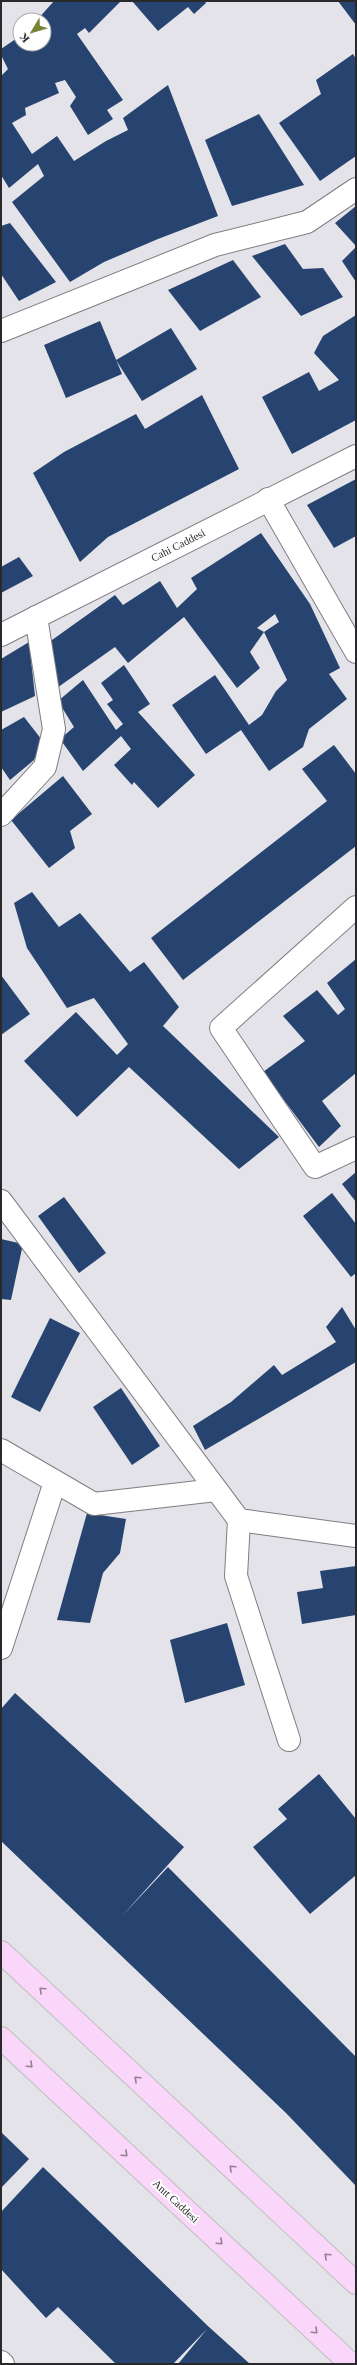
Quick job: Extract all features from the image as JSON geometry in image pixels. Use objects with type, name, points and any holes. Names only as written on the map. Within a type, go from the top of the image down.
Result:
[{"type":"main road","points":[[1,1952],[355,2280]]},
{"type":"main road","name":"Anıt Caddesi","points":[[1,2038],[351,2364]]},
{"type":"street","points":[[1,332],[215,245],[307,222],[356,189]]},
{"type":"street","name":"Cahi Caddesi","points":[[1,635],[268,499],[356,456]]},
{"type":"street","points":[[268,499],[356,652]]},
{"type":"street","points":[[1,815],[45,767],[54,729],[36,617]]},
{"type":"street","points":[[356,907],[221,1028],[315,1167],[356,1148]]},
{"type":"street","points":[[1,1201],[239,1520],[236,1576],[289,1740]]},
{"type":"street","points":[[1,1450],[94,1504],[216,1490]]},
{"type":"street","points":[[1,1648],[56,1482]]},
{"type":"street","points":[[239,1520],[356,1536]]},
{"type":"building","points":[[54,1],[121,1],[89,33],[85,28],[77,34],[123,100],[107,110],[113,119],[88,135],[70,106],[76,97],[65,80],[55,83],[59,93],[25,108],[26,115],[12,123],[32,154],[57,136],[74,161],[106,141],[128,130],[123,118],[168,85],[218,216],[104,262],[70,282],[12,202],[44,176],[38,164],[9,188],[1,175],[1,76],[8,69],[1,55],[1,49],[12,41],[12,52],[52,52],[52,12],[44,12]]},
{"type":"building","points":[[132,1],[205,1],[206,3],[194,14],[188,7],[158,31]]},
{"type":"building","points":[[338,1],[356,1],[356,25]]},
{"type":"building","points":[[353,54],[356,59],[356,156],[320,181],[279,123],[321,94],[316,80]]},
{"type":"building","points":[[259,114],[304,185],[232,206],[205,140]]},
{"type":"building","points":[[356,206],[356,246],[335,223]]},
{"type":"building","points":[[10,223],[56,282],[19,301],[1,274],[1,226]]},
{"type":"building","points":[[285,244],[303,269],[323,268],[343,297],[301,316],[252,256]]},
{"type":"building","points":[[356,247],[356,282],[342,261]]},
{"type":"building","points":[[233,260],[261,297],[200,331],[168,290]]},
{"type":"building","points":[[356,315],[356,420],[292,454],[262,397],[309,372],[319,391],[339,380],[314,353],[323,336]]},
{"type":"building","points":[[100,321],[122,374],[66,398],[44,345]]},
{"type":"building","points":[[171,328],[197,369],[142,401],[116,360]]},
{"type":"building","points":[[202,395],[239,469],[108,537],[80,562],[33,473],[64,452],[136,414],[145,429]]},
{"type":"building","points":[[356,479],[356,536],[334,548],[307,505]]},
{"type":"building","points":[[261,533],[310,604],[340,668],[329,674],[347,699],[309,729],[303,747],[269,771],[241,730],[206,754],[172,705],[215,675],[249,725],[262,715],[276,691],[287,680],[264,632],[250,652],[260,668],[237,688],[184,617],[128,663],[115,647],[54,690],[45,645],[115,595],[123,605],[160,581],[177,608],[197,589],[191,578]],"holes":[[[275,614],[279,622],[264,632],[257,628]]]},
{"type":"building","points":[[19,557],[33,576],[1,593],[1,567]]},
{"type":"building","points":[[29,642],[35,696],[1,712],[1,659]]},
{"type":"building","points":[[124,665],[150,704],[138,712],[195,775],[158,808],[134,782],[132,785],[114,765],[131,749],[121,736],[83,771],[60,739],[74,727],[58,701],[83,680],[116,730],[123,724],[107,704],[113,700],[101,683]]},
{"type":"building","points":[[24,717],[42,740],[34,760],[10,780],[1,767],[1,730]]},
{"type":"building","points":[[334,745],[356,774],[356,846],[183,980],[151,938],[327,801],[302,769]]},
{"type":"building","points":[[63,776],[92,814],[70,831],[75,848],[49,868],[11,820]]},
{"type":"building","points":[[32,892],[59,927],[80,913],[130,972],[144,962],[179,1007],[163,1026],[279,1137],[239,1169],[129,1067],[77,1117],[24,1061],[76,1012],[117,1055],[128,1044],[94,998],[67,1008],[27,948],[14,903]]},
{"type":"building","points":[[356,959],[356,1073],[322,1101],[341,1126],[319,1147],[263,1072],[305,1041],[283,1016],[317,990],[338,1015],[345,1009],[327,983]]},
{"type":"building","points":[[1,975],[30,1014],[1,1035]]},
{"type":"building","points":[[356,1172],[356,1202],[342,1184]]},
{"type":"building","points":[[332,1193],[356,1224],[356,1273],[351,1277],[303,1216]]},
{"type":"building","points":[[64,1197],[106,1253],[79,1273],[38,1216]]},
{"type":"building","points":[[1,1239],[23,1244],[11,1300],[1,1299]]},
{"type":"building","points":[[342,1307],[356,1330],[356,1362],[205,1450],[193,1426],[231,1402],[274,1365],[282,1375],[336,1342],[326,1327]]},
{"type":"building","points":[[50,1318],[80,1333],[40,1412],[11,1397]]},
{"type":"building","points":[[121,1388],[160,1446],[132,1465],[93,1407]]},
{"type":"building","points":[[87,1513],[126,1519],[120,1553],[103,1573],[90,1623],[57,1620]]},
{"type":"building","points":[[356,1566],[356,1615],[302,1624],[297,1592],[323,1588],[320,1571]]},
{"type":"building","points":[[227,1623],[245,1685],[185,1703],[170,1640]]},
{"type":"building","points":[[15,1693],[184,1847],[122,1916],[168,1867],[356,2057],[356,2186],[286,2113],[1,1841],[1,1709]]},
{"type":"building","points":[[319,1774],[356,1819],[356,1875],[310,1914],[253,1847],[287,1819],[278,1809]]},
{"type":"building","points":[[1,2132],[29,2159],[1,2188]]},
{"type":"building","points":[[43,2167],[209,2327],[250,2364],[178,2364],[207,2329],[173,2364],[116,2364],[58,2307],[46,2318],[1,2269],[1,2212]]}]
